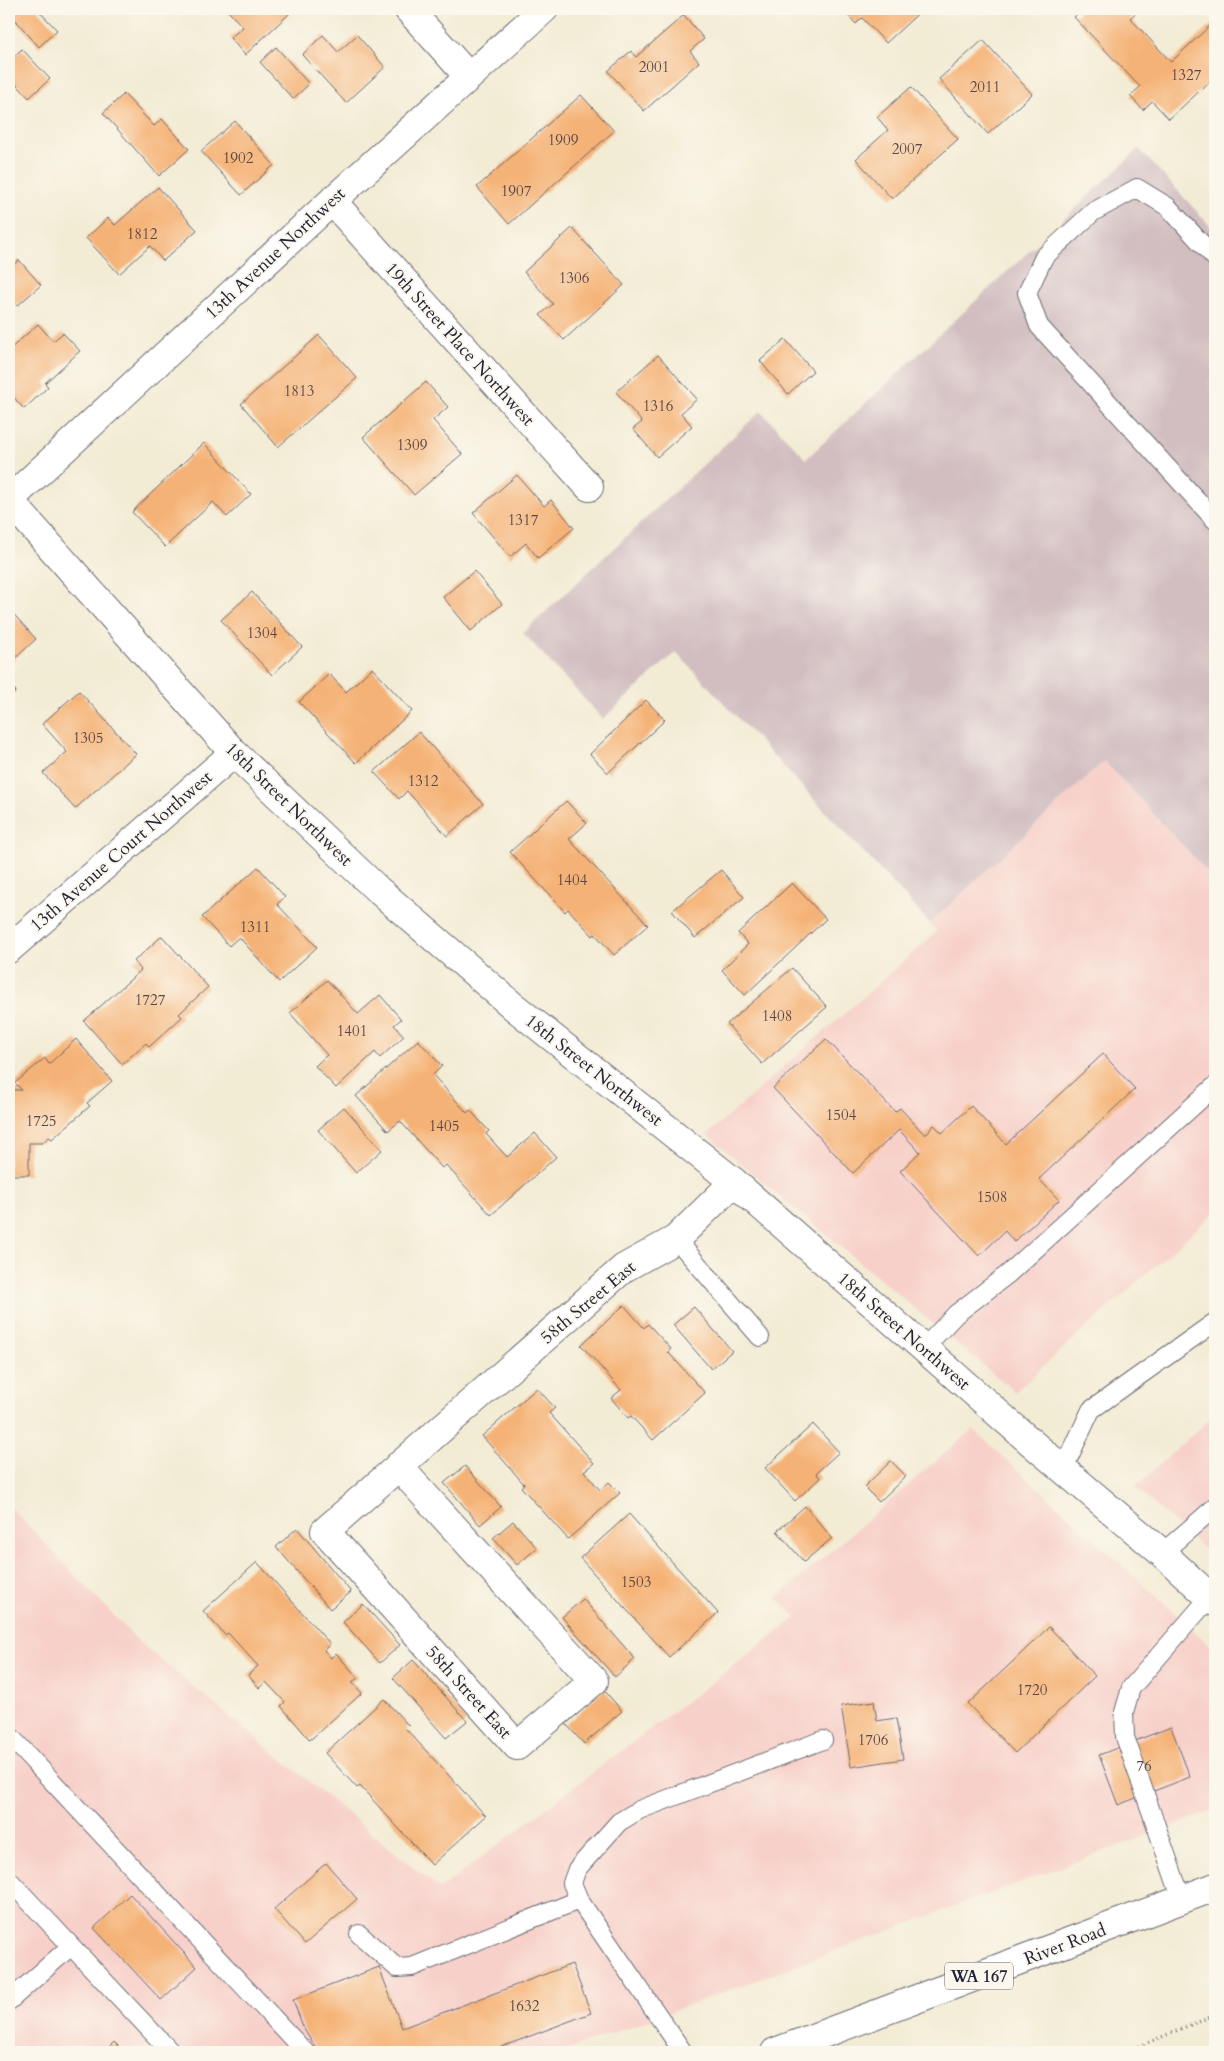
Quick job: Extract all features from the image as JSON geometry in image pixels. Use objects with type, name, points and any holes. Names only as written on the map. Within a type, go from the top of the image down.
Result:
[{"type":"street","points":[[408,9],[469,77]]},
{"type":"street","name":"13th Avenue Northwest","points":[[9,500],[332,201],[544,9]]},
{"type":"street","name":"19th Street Place Northwest","points":[[332,201],[589,488]]},
{"type":"street","name":"18th Street Northwest","points":[[9,500],[234,753],[377,889],[513,1006],[734,1182],[1063,1470],[1162,1552],[1213,1600]]},
{"type":"street","name":"13th Avenue Court Northwest","points":[[9,949],[234,753]]},
{"type":"street","name":"58th Street East","points":[[398,1466],[594,1680],[517,1746],[325,1531],[398,1466],[624,1268],[676,1239],[734,1182]]},
{"type":"street","name":"River Road","points":[[775,2052],[1215,1887]]},
{"type":"lane","points":[[1215,258],[1168,207],[1137,188],[1093,212],[1044,257],[1028,293],[1039,326],[1215,520]]},
{"type":"lane","points":[[924,1348],[956,1314],[1008,1274],[1215,1086]]},
{"type":"lane","points":[[676,1239],[760,1337]]},
{"type":"lane","points":[[1063,1470],[1091,1410],[1175,1348],[1215,1322]]},
{"type":"lane","points":[[1162,1552],[1215,1507]]},
{"type":"lane","points":[[1182,1900],[1125,1737],[1124,1712],[1131,1688],[1213,1600]]},
{"type":"lane","points":[[9,1734],[305,2052]]},
{"type":"lane","points":[[683,2052],[579,1900],[572,1883],[578,1869],[619,1822],[639,1810],[823,1740]]},
{"type":"lane","points":[[9,1880],[170,2052]]},
{"type":"lane","points":[[359,1934],[397,1968],[412,1966],[579,1900]]},
{"type":"lane","points":[[9,2001],[71,1946]]},
{"type":"path","points":[[1125,2052],[1215,2015]]},
{"type":"shaded area","points":[[1139,149],[1215,231],[1215,880],[1104,761],[930,923],[676,652],[603,719],[523,633],[761,411],[806,459]]},
{"type":"shaded area","points":[[1104,761],[1215,880],[1215,1212],[1015,1392],[707,1135],[937,932],[930,923]]},
{"type":"shaded area","points":[[1215,1414],[1215,1559],[1135,1487]]},
{"type":"shaded area","points":[[973,1429],[1215,1650],[1215,1810],[562,2052],[9,2052],[9,1506],[141,1644],[440,1889],[796,1618],[777,1598]]},
{"type":"building","points":[[18,9],[37,9],[57,30],[39,47],[11,15]]},
{"type":"building","points":[[226,9],[286,9],[290,13],[245,55],[230,38],[243,27]]},
{"type":"building","points":[[842,9],[923,9],[886,43],[862,18],[856,24]]},
{"type":"building","points":[[1083,9],[1140,9],[1130,18],[1171,62],[1215,21],[1215,77],[1169,119],[1152,101],[1143,110],[1130,96],[1140,87],[1074,17]]},
{"type":"building","points":[[684,15],[704,39],[690,51],[699,62],[644,111],[608,71],[631,51],[636,57]]},
{"type":"building","points":[[323,35],[338,52],[357,35],[385,67],[346,103],[302,55]]},
{"type":"building","points":[[983,40],[1032,94],[988,134],[939,79]]},
{"type":"building","points":[[276,47],[309,84],[293,99],[260,62]]},
{"type":"building","points":[[22,49],[50,79],[29,98],[9,76],[9,61]]},
{"type":"building","points":[[911,87],[958,139],[892,199],[856,159],[888,130],[877,117]]},
{"type":"building","points":[[124,94],[154,126],[162,119],[189,149],[159,176],[103,113]]},
{"type":"building","points":[[581,95],[614,131],[509,224],[477,187]]},
{"type":"building","points":[[235,121],[274,165],[241,195],[201,151]]},
{"type":"building","points":[[158,187],[197,230],[163,261],[150,246],[119,274],[86,238],[108,218],[115,225]]},
{"type":"building","points":[[572,228],[624,285],[564,340],[540,315],[553,304],[524,272]]},
{"type":"building","points":[[19,260],[41,285],[17,306],[9,297],[9,269]]},
{"type":"building","points":[[38,324],[53,341],[63,333],[80,351],[45,383],[48,387],[24,409],[9,392],[9,350]]},
{"type":"building","points":[[319,335],[357,378],[278,447],[241,404]]},
{"type":"building","points":[[785,339],[813,371],[788,394],[760,361]]},
{"type":"building","points":[[658,355],[697,399],[681,413],[692,426],[657,457],[633,429],[642,422],[616,392]]},
{"type":"building","points":[[426,382],[448,407],[433,420],[462,454],[414,495],[363,437]]},
{"type":"building","points":[[204,443],[251,494],[227,517],[213,502],[165,547],[132,512]]},
{"type":"building","points":[[517,475],[544,506],[551,500],[574,528],[538,558],[526,543],[510,557],[473,513]]},
{"type":"building","points":[[474,571],[502,604],[471,631],[443,597]]},
{"type":"building","points":[[252,592],[302,647],[272,675],[221,620]]},
{"type":"building","points":[[9,609],[36,639],[9,664]]},
{"type":"building","points":[[372,668],[412,711],[356,763],[299,702],[329,674],[346,692]]},
{"type":"building","points":[[9,683],[16,691],[9,698]]},
{"type":"building","points":[[79,691],[136,754],[75,809],[43,773],[67,752],[42,724]]},
{"type":"building","points":[[646,700],[665,720],[608,773],[590,754]]},
{"type":"building","points":[[419,732],[483,804],[447,836],[407,791],[399,799],[374,772]]},
{"type":"building","points":[[566,801],[587,823],[569,839],[648,925],[614,955],[568,909],[565,912],[510,852]]},
{"type":"building","points":[[258,867],[285,897],[277,904],[317,947],[279,982],[239,937],[229,946],[202,917]]},
{"type":"building","points":[[721,870],[744,897],[695,938],[672,911]]},
{"type":"building","points":[[792,883],[826,919],[745,995],[722,970],[748,944],[738,933]]},
{"type":"building","points":[[162,936],[208,987],[179,1014],[182,1017],[149,1047],[146,1043],[122,1064],[84,1021],[141,970],[134,961]]},
{"type":"building","points":[[792,968],[827,1007],[762,1064],[727,1024]]},
{"type":"building","points":[[327,980],[358,1014],[380,995],[401,1019],[394,1025],[404,1036],[380,1058],[375,1052],[336,1088],[315,1066],[327,1055],[290,1013]]},
{"type":"building","points":[[76,1039],[112,1081],[87,1103],[90,1106],[52,1139],[49,1137],[42,1143],[29,1143],[29,1175],[9,1175],[9,1090],[22,1090],[15,1083],[45,1058],[49,1064]]},
{"type":"building","points":[[826,1039],[895,1112],[900,1108],[925,1135],[934,1125],[942,1133],[971,1106],[1006,1144],[1103,1054],[1135,1089],[1039,1179],[1059,1200],[1014,1242],[1005,1231],[979,1256],[900,1171],[920,1152],[899,1130],[853,1173],[773,1088]]},
{"type":"building","points":[[418,1040],[442,1066],[433,1075],[467,1113],[470,1110],[489,1131],[486,1134],[507,1157],[535,1133],[556,1157],[491,1215],[446,1165],[442,1168],[400,1121],[388,1131],[356,1096]]},
{"type":"building","points":[[344,1107],[382,1150],[356,1173],[318,1130]]},
{"type":"building","points":[[624,1305],[644,1328],[648,1324],[671,1349],[668,1352],[705,1393],[653,1440],[631,1416],[628,1418],[611,1398],[621,1390],[581,1345]]},
{"type":"building","points":[[694,1307],[732,1351],[711,1369],[673,1325]]},
{"type":"building","points":[[537,1388],[555,1408],[549,1413],[594,1463],[584,1471],[600,1490],[609,1482],[620,1493],[568,1539],[521,1487],[524,1484],[482,1436]]},
{"type":"building","points":[[813,1424],[839,1452],[816,1473],[820,1478],[795,1501],[765,1468]]},
{"type":"building","points":[[891,1461],[906,1476],[879,1502],[864,1487]]},
{"type":"building","points":[[465,1466],[501,1507],[480,1525],[444,1483]]},
{"type":"building","points":[[805,1506],[832,1538],[804,1562],[777,1531]]},
{"type":"building","points":[[629,1514],[718,1613],[669,1657],[580,1558]]},
{"type":"building","points":[[513,1521],[537,1548],[517,1565],[493,1538]]},
{"type":"building","points":[[297,1528],[351,1592],[330,1609],[276,1547]]},
{"type":"building","points":[[257,1562],[330,1644],[324,1650],[331,1658],[336,1653],[358,1678],[352,1682],[362,1693],[310,1740],[281,1706],[285,1702],[266,1682],[259,1688],[248,1675],[258,1666],[228,1633],[225,1635],[203,1611]]},
{"type":"building","points":[[583,1599],[635,1659],[615,1677],[562,1617]]},
{"type":"building","points":[[363,1604],[400,1645],[380,1663],[343,1622]]},
{"type":"building","points":[[1049,1627],[1095,1676],[1015,1753],[968,1704]]},
{"type":"building","points":[[413,1660],[467,1721],[446,1738],[393,1678]]},
{"type":"building","points":[[604,1690],[622,1711],[584,1744],[566,1724]]},
{"type":"building","points":[[384,1699],[409,1726],[406,1729],[486,1816],[432,1865],[360,1786],[357,1788],[325,1753]]},
{"type":"building","points":[[874,1701],[877,1721],[896,1718],[903,1759],[851,1767],[841,1706]]},
{"type":"building","points":[[1171,1727],[1190,1777],[1118,1805],[1099,1755]]},
{"type":"building","points":[[326,1863],[357,1899],[305,1944],[274,1909]]},
{"type":"building","points":[[130,1894],[197,1967],[161,2000],[94,1928]]},
{"type":"building","points":[[572,1964],[591,2013],[488,2052],[318,2052],[304,2029],[293,2000],[379,1967],[402,2028]]},
{"type":"building","points":[[114,2042],[124,2052],[104,2052]]}]
